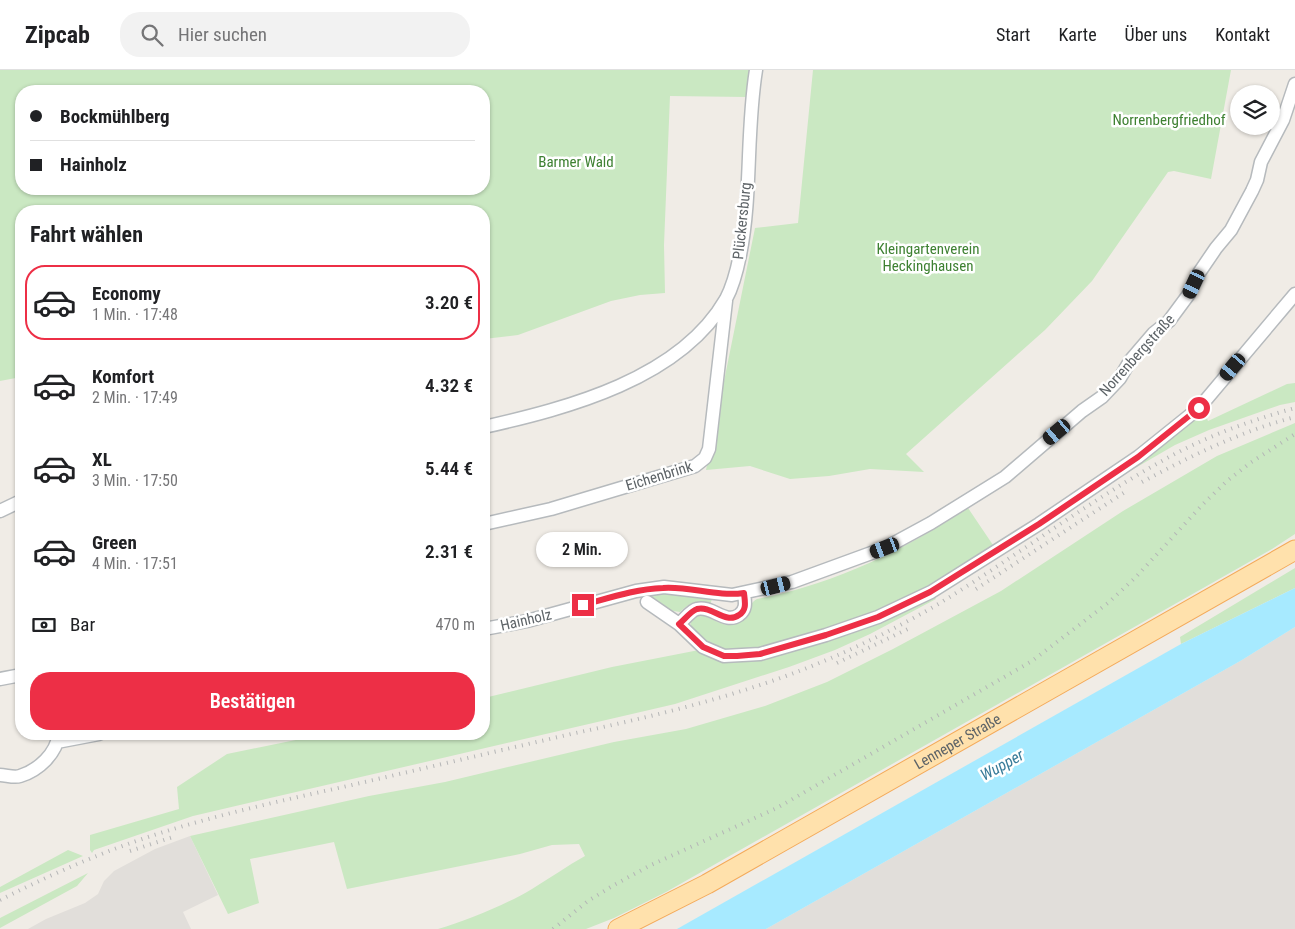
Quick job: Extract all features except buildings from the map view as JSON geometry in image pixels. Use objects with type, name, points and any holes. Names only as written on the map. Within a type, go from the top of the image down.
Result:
[{"type":"main road","name":"Lenneper Straße","points":[[618,929],[707,884],[1295,550]]},
{"type":"street","name":"Plückersburg","points":[[490,425],[522,418],[624,384],[655,368],[684,348],[708,323],[726,298],[740,256],[744,230],[752,98],[756,70]]},
{"type":"street","name":"Norrenbergstraße","points":[[744,593],[792,582],[885,548],[1005,477],[1082,411],[1102,397],[1120,378],[1130,361],[1154,333],[1169,321],[1189,294],[1199,273],[1216,248],[1231,230],[1257,180],[1261,162],[1283,120],[1295,84]]},
{"type":"street","name":"Eichenbrink","points":[[490,523],[551,508],[695,466],[705,458],[709,449],[726,298]]},
{"type":"street","points":[[647,602],[679,624],[703,647],[724,656],[760,654],[826,635],[878,617],[930,592],[1039,524],[1138,457],[1199,408],[1294,298]]},
{"type":"street","points":[[0,511],[15,504]]},
{"type":"street","name":"Hainholz","points":[[490,628],[527,621],[636,591],[664,587],[719,594],[744,593]]},
{"type":"street","points":[[679,624],[695,609],[701,608],[729,619],[734,618],[744,610],[746,604],[744,593]]},
{"type":"street","points":[[0,679],[15,676]]},
{"type":"street","points":[[0,776],[19,777],[36,767],[49,757],[57,740]]},
{"type":"shaded area","points":[[1295,627],[1295,929],[766,929],[1242,660]]},
{"type":"shaded area","points":[[190,836],[218,895],[183,912],[191,929],[28,929],[46,919],[85,903],[98,894],[104,881],[114,871],[155,849]]},
{"type":"green space","name":"Barmer Wald","points":[[0,70],[749,70],[746,97],[670,96],[664,245],[665,293],[640,295],[611,301],[518,335],[490,338],[490,205],[15,205],[15,378],[0,381]]},
{"type":"green space","name":"Kleingartenverein Heckinghausen","points":[[813,70],[1231,70],[1211,179],[1174,171],[1168,172],[1092,281],[1045,330],[906,454],[924,472],[870,469],[829,476],[790,479],[750,466],[706,470],[755,228],[798,223]]},
{"type":"green space","points":[[1295,383],[1295,402],[1280,405],[1209,430],[1175,445],[1118,478],[1160,448],[1204,410],[1208,421],[1287,384]]},
{"type":"green space","points":[[1295,423],[1295,534],[1272,549],[666,892],[614,918],[586,929],[438,929],[487,912],[532,889],[585,856],[579,844],[552,845],[520,854],[347,889],[334,842],[250,859],[259,903],[228,914],[190,836],[369,796],[445,782],[614,742],[686,729],[765,706],[827,682],[893,649],[1001,591],[1123,511],[1217,456]]},
{"type":"green space","points":[[968,508],[995,548],[918,592],[878,611],[835,627],[759,650],[734,652],[709,646],[691,627],[690,619],[693,615],[699,615],[726,625],[738,623],[744,618],[751,604],[757,599],[786,593],[841,575],[867,564],[893,552]]},
{"type":"green space","points":[[1295,568],[1295,588],[1181,644],[1180,637]]},
{"type":"green space","points":[[659,593],[712,599],[710,605],[694,603],[680,612],[660,606],[644,594]]},
{"type":"green space","points":[[934,596],[936,599],[835,650],[675,704],[193,816],[94,850],[92,853],[90,850],[90,835],[179,809],[177,787],[227,754],[296,740],[490,740],[490,697],[612,667],[699,650],[723,660]]},
{"type":"green space","points":[[68,850],[83,856],[0,893],[0,887]]},
{"type":"green space","points":[[88,873],[77,886],[0,928],[0,918]]},
{"type":"water","name":"Wupper","points":[[1295,588],[1295,627],[1242,660],[766,929],[677,929],[1181,644]]},
{"type":"railway","points":[[0,900],[91,858],[148,837],[199,822],[275,802],[656,715],[739,692],[794,673],[869,641],[940,603],[1112,490],[1171,456],[1201,441],[1295,408]]},
{"type":"railway","points":[[1142,482],[1217,445],[1255,429],[1295,417]]},
{"type":"railway","points":[[553,929],[588,901],[614,885],[651,865],[777,808],[1032,661],[1108,603],[1136,577],[1203,504],[1227,481],[1250,463],[1295,434]]},
{"type":"railway","points":[[976,589],[1125,492]]},
{"type":"railway","points":[[837,663],[912,627]]},
{"type":"railway","points":[[130,851],[173,837]]},
{"type":"route","points":[[583,605],[636,591],[664,587],[732,595],[744,593],[746,604],[744,610],[734,618],[729,619],[701,608],[695,609],[679,624],[703,647],[724,656],[760,654],[826,635],[878,617],[930,592],[1039,524],[1138,457],[1199,408]]},
{"type":"park label","name":"Norrenbergfriedhof","points":[[1169,120]]}]
